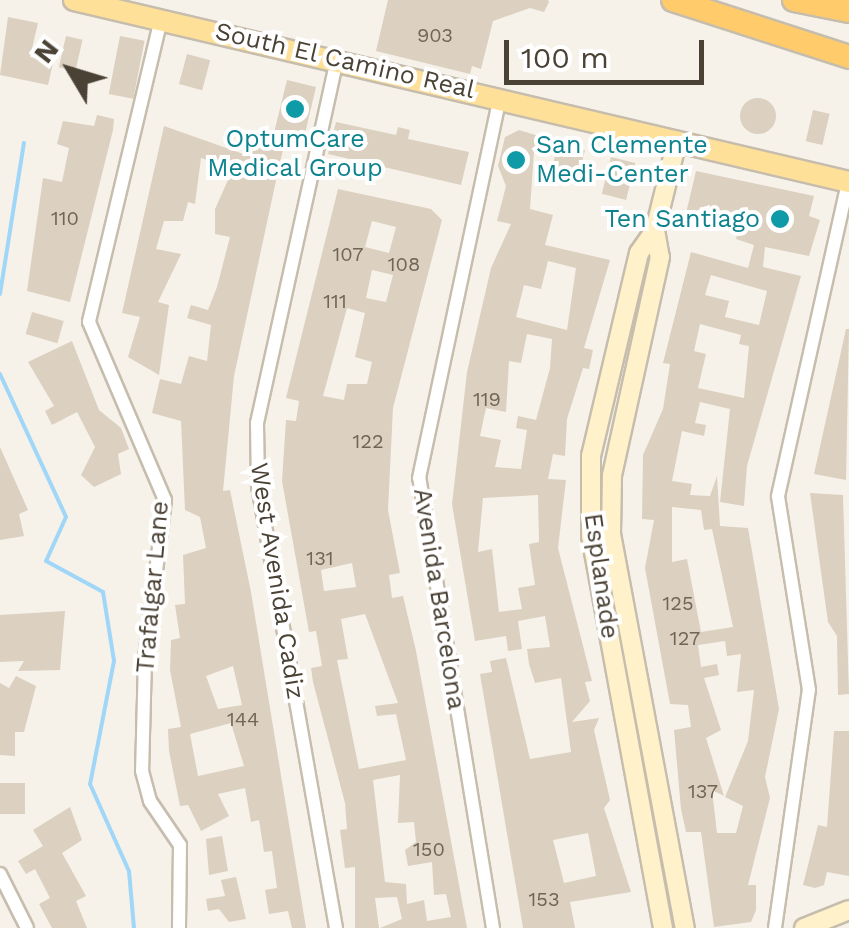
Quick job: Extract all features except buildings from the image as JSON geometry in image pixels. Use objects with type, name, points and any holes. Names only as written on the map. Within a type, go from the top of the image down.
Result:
[{"type":"highway","points":[[673,0],[849,57]]},
{"type":"highway","points":[[794,0],[849,11]]},
{"type":"main road","name":"South El Camino Real","points":[[74,0],[500,96],[848,182]]},
{"type":"street","name":"Trafalgar Lane","points":[[161,20],[90,322],[165,500],[144,659],[142,771],[150,801],[180,844],[179,928]]},
{"type":"street","name":"West Avenida Cadiz","points":[[336,59],[257,423],[258,487],[336,928]]},
{"type":"street","name":"Avenida Barcelona","points":[[493,928],[420,478],[500,96]]},
{"type":"street","name":"Esplanade","points":[[663,928],[590,536],[591,456],[639,253],[654,230],[677,140]]},
{"type":"street","points":[[775,928],[810,690],[778,496],[848,182]]},
{"type":"street","name":"Esplanade","points":[[654,230],[660,257],[612,476],[611,534],[684,928]]},
{"type":"street","points":[[590,536],[611,534]]},
{"type":"street","points":[[637,790],[658,786]]},
{"type":"street","points":[[0,874],[27,928]]},
{"type":"street","points":[[804,928],[849,910]]},
{"type":"waterway","points":[[0,294],[24,143]]},
{"type":"waterway","points":[[0,374],[66,517],[46,561],[103,592],[114,661],[90,784],[129,871],[134,928]]},
{"type":"place","name":"OptumCare Medical Group","points":[[295,109]]},
{"type":"place","name":"San Clemente Medi-Center","points":[[516,160]]},
{"type":"place","name":"Ten Santiago","points":[[780,219]]}]
